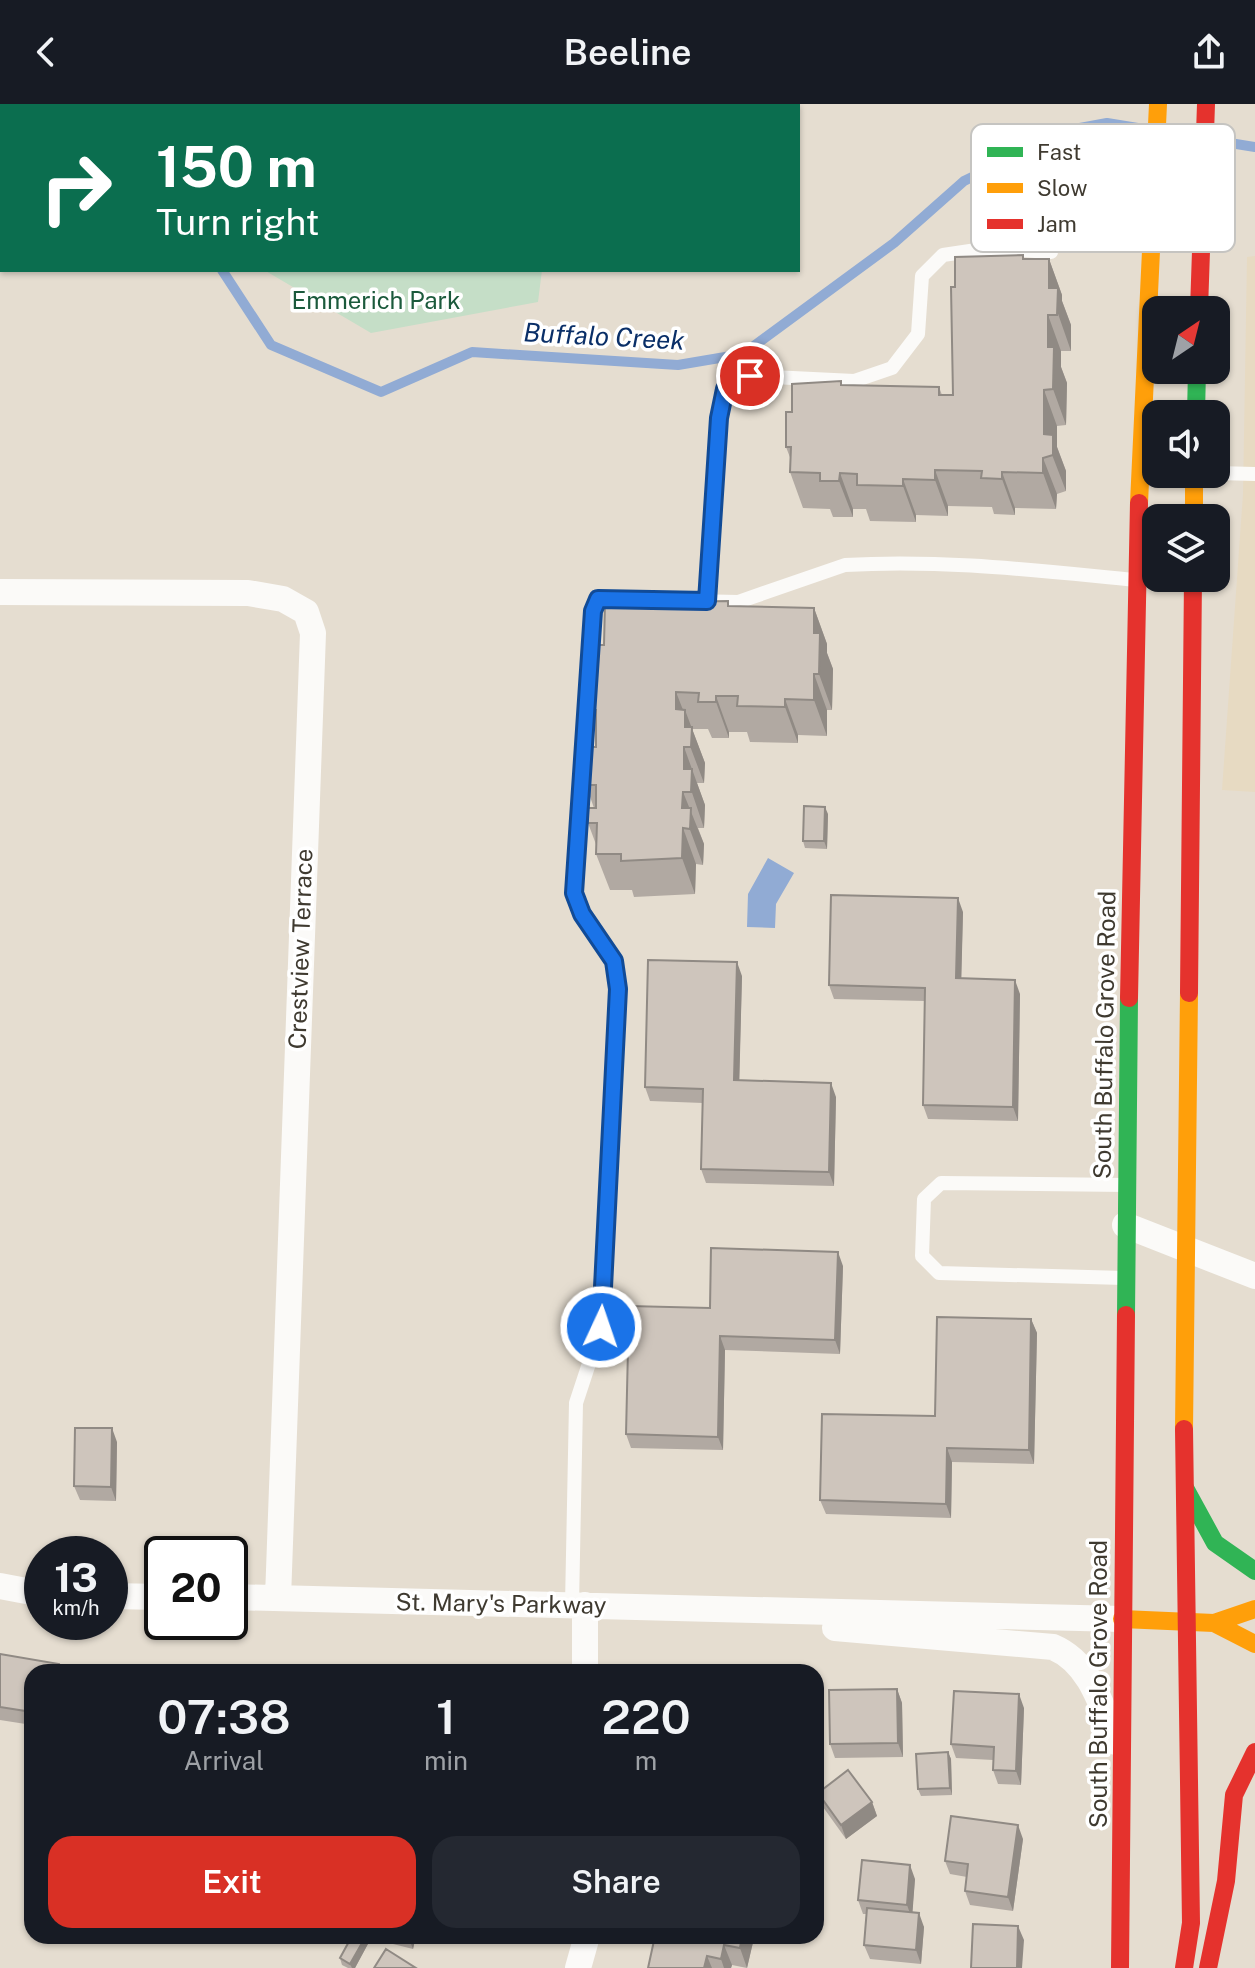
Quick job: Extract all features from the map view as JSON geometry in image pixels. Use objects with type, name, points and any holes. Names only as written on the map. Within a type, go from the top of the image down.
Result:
[{"type":"main road","name":"South Buffalo Grove Road","points":[[1157,124],[1158,104]]},
{"type":"main road","name":"South Buffalo Grove Road","points":[[1120,1968],[1125,1225],[1137,580],[1151,252]]},
{"type":"main road","points":[[1199,296],[1201,252]]},
{"type":"main road","points":[[1184,1968],[1191,1923],[1183,1485],[1193,592]]},
{"type":"main road","points":[[1183,1485],[1215,1543],[1255,1571]]},
{"type":"main road","points":[[1122,1619],[1214,1623],[1255,1609]]},
{"type":"main road","points":[[1214,1623],[1255,1644]]},
{"type":"main road","points":[[1208,1968],[1226,1881],[1234,1795],[1255,1752]]},
{"type":"street","name":"Crestview Terrace","points":[[0,592],[248,593],[283,599],[306,612],[313,633],[278,1598]]},
{"type":"street","points":[[1125,1225],[1255,1276]]},
{"type":"street","points":[[0,1586],[24,1591]]},
{"type":"street","name":"St. Mary's Parkway","points":[[248,1597],[1122,1619]]},
{"type":"street","points":[[578,1605],[584,1664]]},
{"type":"street","name":"St. Mary's Parkway","points":[[772,1610],[800,1625],[1053,1647],[1071,1656],[1096,1691],[1121,1755]]},
{"type":"street","points":[[578,1968],[585,1944]]},
{"type":"lane","points":[[707,601],[719,418],[725,389],[750,376],[854,381],[892,368],[918,334],[922,276],[943,255],[971,251]]},
{"type":"lane","points":[[1230,473],[1255,474]]},
{"type":"lane","points":[[578,1605],[576,1403],[601,1327],[618,989],[614,961],[582,914],[574,893],[590,629],[598,599],[738,602],[854,565],[917,563],[1137,580]]},
{"type":"lane","points":[[1125,1278],[939,1273],[922,1256],[924,1199],[941,1183],[1126,1185]]},
{"type":"shaded area","points":[[1255,256],[1255,792],[1222,790],[1243,494],[1247,257]]},
{"type":"green space","name":"Emmerich Park","points":[[267,272],[542,272],[538,302],[371,333]]},
{"type":"water","points":[[768,858],[794,873],[776,904],[775,928],[747,927],[748,894]]},
{"type":"building","points":[[1023,255],[1023,259],[1049,259],[1049,288],[1058,288],[1057,315],[1048,315],[1048,347],[1054,347],[1053,389],[1044,390],[1044,434],[1053,435],[1053,455],[1043,458],[1043,473],[1002,472],[1002,479],[981,478],[982,471],[935,470],[935,480],[903,479],[903,486],[857,485],[857,474],[840,473],[839,481],[820,481],[820,473],[790,472],[791,447],[786,447],[786,412],[792,412],[792,384],[841,381],[841,385],[939,387],[939,395],[953,395],[951,287],[955,287],[955,257]]},
{"type":"building","points":[[728,601],[728,606],[814,608],[814,633],[820,633],[819,674],[814,674],[814,700],[785,699],[785,707],[737,706],[738,696],[716,696],[716,702],[698,702],[699,693],[676,692],[676,709],[685,710],[685,727],[692,727],[691,747],[684,747],[684,769],[692,769],[691,792],[683,792],[682,808],[691,808],[690,829],[683,828],[682,858],[621,861],[621,854],[596,854],[597,823],[588,823],[587,808],[596,808],[596,785],[586,785],[586,747],[596,747],[596,710],[587,710],[588,664],[596,664],[596,645],[604,645],[605,603]]},
{"type":"building","points":[[804,806],[825,807],[824,841],[803,841]]},
{"type":"building","points":[[831,895],[958,898],[956,978],[1015,980],[1013,1107],[923,1105],[925,988],[829,985]]},
{"type":"building","points":[[648,960],[737,962],[734,1080],[831,1083],[829,1172],[701,1169],[703,1089],[645,1087]]},
{"type":"building","points":[[711,1248],[838,1252],[835,1340],[720,1336],[718,1437],[626,1434],[629,1306],[710,1308]]},
{"type":"building","points":[[937,1317],[1031,1319],[1029,1450],[947,1448],[946,1504],[820,1500],[822,1414],[935,1416]]},
{"type":"building","points":[[75,1428],[112,1428],[111,1487],[74,1486]]},
{"type":"building","points":[[0,1654],[59,1664],[24,1664],[24,1711],[0,1707]]},
{"type":"building","points":[[897,1689],[898,1743],[830,1744],[829,1690]]},
{"type":"building","points":[[954,1691],[1019,1694],[1016,1771],[993,1770],[994,1747],[951,1744]]},
{"type":"building","points":[[948,1752],[950,1788],[918,1789],[916,1754]]},
{"type":"building","points":[[848,1770],[872,1802],[841,1825],[824,1801],[824,1788]]},
{"type":"building","points":[[951,1816],[1018,1825],[1008,1897],[965,1891],[968,1864],[945,1861]]},
{"type":"building","points":[[862,1860],[910,1865],[907,1905],[858,1900]]},
{"type":"building","points":[[867,1908],[919,1913],[916,1950],[864,1945]]},
{"type":"building","points":[[973,1924],[1018,1926],[1017,1968],[971,1968]]},
{"type":"building","points":[[348,1944],[361,1944],[350,1964],[340,1958]]},
{"type":"building","points":[[653,1944],[741,1944],[740,1948],[724,1945],[721,1959],[707,1956],[704,1968],[648,1968]]},
{"type":"building","points":[[386,1949],[416,1968],[374,1968]]},
{"type":"waterway","name":"Buffalo Creek","points":[[1102,124],[1113,124]]},
{"type":"waterway","name":"Buffalo Creek","points":[[1235,144],[1255,147]]},
{"type":"waterway","name":"Buffalo Creek","points":[[223,272],[271,345],[381,392],[472,352],[678,365],[743,354],[894,243],[971,178]]},
{"type":"traffic: fast","points":[[1196,400],[1197,384]]},
{"type":"traffic: fast","points":[[1126,1315],[1129,998]]},
{"type":"traffic: fast","points":[[1185,1488],[1215,1543],[1255,1571]]},
{"type":"traffic: slow","points":[[1157,124],[1158,104]]},
{"type":"traffic: slow","points":[[1139,503],[1151,252]]},
{"type":"traffic: slow","points":[[1194,488],[1194,504]]},
{"type":"traffic: slow","points":[[1184,1429],[1189,993]]},
{"type":"traffic: slow","points":[[1122,1619],[1214,1623],[1255,1609]]},
{"type":"traffic: slow","points":[[1214,1623],[1255,1644]]},
{"type":"traffic: jam","points":[[1205,124],[1206,104]]},
{"type":"traffic: jam","points":[[1199,296],[1201,252]]},
{"type":"traffic: jam","points":[[1129,998],[1139,503]]},
{"type":"traffic: jam","points":[[1189,993],[1193,592]]},
{"type":"traffic: jam","points":[[1120,1968],[1126,1315]]},
{"type":"traffic: jam","points":[[1184,1429],[1191,1923],[1184,1968]]},
{"type":"traffic: jam","points":[[1208,1968],[1226,1881],[1234,1795],[1255,1752]]},
{"type":"route","points":[[601,1327],[618,989],[614,961],[582,914],[574,893],[590,629],[598,599],[707,601],[719,418],[725,389],[750,376]]}]
